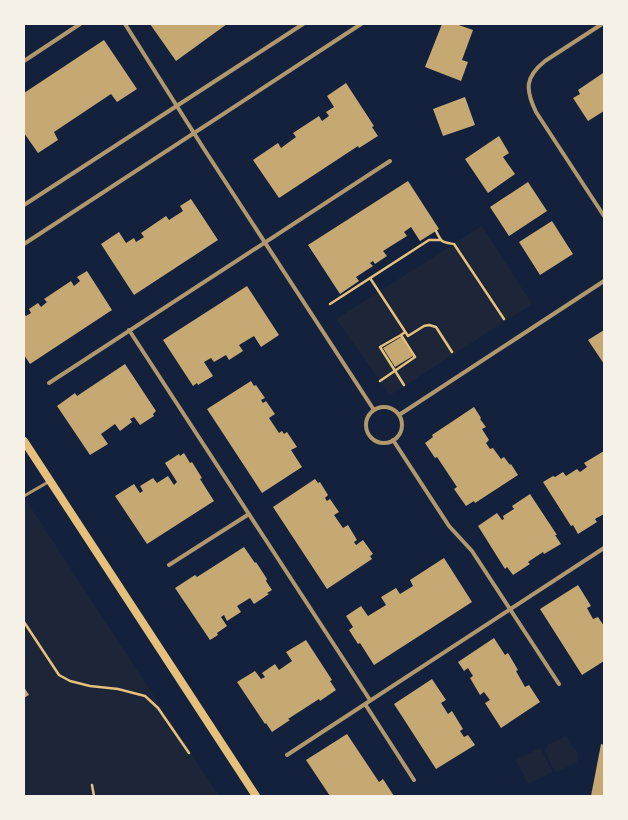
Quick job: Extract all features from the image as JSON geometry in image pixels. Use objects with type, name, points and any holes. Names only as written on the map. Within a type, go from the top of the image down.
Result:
[{"type":"main road","points":[[24,441],[256,796]]},
{"type":"street","points":[[24,61],[80,24]]},
{"type":"street","points":[[125,24],[374,410]]},
{"type":"street","points":[[24,205],[304,24]]},
{"type":"street","points":[[24,244],[361,24]]},
{"type":"street","points":[[602,24],[538,67],[529,80],[528,91],[536,112],[604,216]]},
{"type":"street","points":[[49,383],[390,161]]},
{"type":"street","points":[[399,415],[604,281]]},
{"type":"street","points":[[129,330],[370,700]]},
{"type":"street","points":[[379,407],[390,408],[399,415],[402,426],[397,436],[393,440],[378,442],[371,438],[367,431],[366,423],[368,416],[374,410],[379,407]]},
{"type":"street","points":[[393,440],[449,526],[472,552],[559,684]]},
{"type":"street","points":[[169,566],[248,514]]},
{"type":"street","points":[[287,755],[604,548]]},
{"type":"street","points":[[365,704],[414,780]]},
{"type":"lane","points":[[24,496],[50,481]]},
{"type":"path","points":[[436,231],[440,240]]},
{"type":"path","points":[[330,304],[429,240],[440,240],[444,243],[454,244],[504,319]]},
{"type":"path","points":[[370,278],[408,336],[424,326],[429,325],[436,327],[452,352]]},
{"type":"path","points":[[404,385],[380,347],[405,332]]},
{"type":"path","points":[[380,381],[415,356],[401,334]]},
{"type":"path","points":[[24,622],[59,675],[70,681],[90,686],[118,689],[145,696],[158,708],[189,753]]},
{"type":"path","points":[[92,785],[94,796]]},
{"type":"shaded area","points":[[482,226],[532,304],[390,395],[336,319]]},
{"type":"shaded area","points":[[24,497],[219,796],[24,796]]},
{"type":"shaded area","points":[[565,736],[573,748],[576,749],[578,754],[577,762],[555,773],[545,750],[547,745]]},
{"type":"shaded area","points":[[540,748],[553,772],[528,784],[516,760]]},
{"type":"building","points":[[150,24],[227,24],[176,61]]},
{"type":"building","points":[[442,24],[456,24],[473,30],[462,60],[468,62],[461,81],[425,67]]},
{"type":"building","points":[[104,40],[137,89],[117,102],[111,94],[54,132],[58,140],[38,153],[24,133],[24,93]]},
{"type":"building","points":[[603,73],[604,111],[588,121],[573,98],[580,94],[578,90]]},
{"type":"building","points":[[346,83],[374,126],[372,127],[378,136],[359,148],[358,146],[279,198],[253,160],[278,143],[281,148],[296,137],[293,133],[319,116],[322,121],[329,116],[326,112],[334,107],[327,96]]},
{"type":"building","points":[[465,97],[475,125],[443,136],[433,109]]},
{"type":"building","points":[[499,136],[509,153],[503,157],[515,174],[488,193],[465,159]]},
{"type":"building","points":[[408,181],[439,229],[420,241],[411,227],[404,232],[407,236],[383,251],[387,256],[375,264],[373,261],[370,263],[373,266],[356,277],[359,281],[340,294],[308,245]]},
{"type":"building","points":[[528,182],[547,211],[509,236],[490,207]]},
{"type":"building","points":[[191,199],[218,240],[134,295],[101,244],[119,232],[126,243],[134,238],[136,242],[144,237],[141,233],[166,216],[169,220],[183,211],[180,206]]},
{"type":"building","points":[[552,221],[573,254],[540,275],[519,242]]},
{"type":"building","points":[[87,271],[112,310],[30,364],[24,355],[24,314],[26,316],[31,313],[29,309],[38,303],[41,307],[47,302],[44,299],[71,281],[74,286],[80,281],[77,277]]},
{"type":"building","points":[[247,286],[279,335],[261,347],[254,336],[239,345],[243,351],[229,360],[226,355],[214,362],[211,358],[204,362],[213,376],[198,385],[197,383],[193,386],[163,340]]},
{"type":"building","points":[[604,330],[604,364],[588,340]]},
{"type":"building","points":[[401,337],[413,356],[395,367],[383,348]]},
{"type":"building","points":[[125,364],[156,411],[153,414],[154,416],[140,425],[134,417],[130,419],[132,422],[120,431],[115,424],[101,434],[108,444],[90,455],[57,406],[75,393],[77,396]]},
{"type":"building","points":[[251,381],[254,386],[256,385],[265,398],[261,400],[263,403],[266,401],[275,414],[269,418],[279,433],[282,431],[284,434],[287,432],[297,447],[291,450],[302,467],[262,493],[207,409]]},
{"type":"building","points":[[474,407],[486,427],[482,429],[489,440],[486,443],[490,449],[493,448],[501,459],[504,457],[510,465],[511,464],[518,475],[475,503],[474,501],[466,506],[454,489],[457,487],[437,457],[435,458],[425,443],[433,437],[432,435]]},
{"type":"building","points":[[604,451],[604,514],[595,519],[597,522],[578,534],[573,525],[571,526],[543,482],[563,472],[566,476],[577,469],[580,472],[587,467],[584,463]]},
{"type":"building","points":[[184,453],[190,463],[192,462],[202,478],[200,479],[214,501],[147,544],[115,496],[134,484],[140,493],[143,491],[140,486],[153,478],[157,483],[168,476],[174,485],[177,482],[165,463],[179,454],[180,456]]},
{"type":"building","points":[[315,479],[318,483],[320,482],[328,495],[325,498],[327,501],[330,499],[339,512],[334,515],[343,528],[348,525],[357,540],[354,542],[356,545],[363,540],[373,554],[370,556],[372,559],[327,589],[273,507]]},
{"type":"building","points":[[530,494],[557,535],[555,535],[561,544],[544,554],[543,552],[528,562],[530,564],[513,575],[507,567],[505,569],[478,526],[497,513],[502,520],[504,519],[503,516],[514,509],[512,506]]},
{"type":"building","points":[[244,547],[255,563],[256,562],[272,590],[267,593],[269,594],[254,604],[250,598],[237,606],[241,612],[227,621],[224,615],[221,617],[227,626],[217,633],[218,635],[210,640],[175,588],[195,575],[197,577]]},
{"type":"building","points":[[444,558],[472,602],[374,665],[360,643],[358,644],[349,630],[353,627],[346,616],[361,606],[368,616],[386,605],[381,597],[396,588],[400,594],[413,586],[410,580]]},
{"type":"building","points":[[578,585],[591,606],[587,608],[593,619],[598,617],[604,626],[604,661],[582,675],[540,609]]},
{"type":"building","points":[[494,638],[505,655],[508,653],[518,670],[516,671],[525,687],[529,685],[540,702],[501,728],[485,703],[490,700],[484,692],[480,695],[470,678],[473,676],[468,668],[464,671],[458,662]]},
{"type":"building","points":[[306,640],[332,680],[330,681],[336,690],[288,719],[290,720],[272,732],[237,682],[255,671],[261,679],[265,677],[262,673],[275,664],[279,670],[292,661],[286,652]]},
{"type":"building","points":[[432,679],[446,700],[441,703],[448,714],[452,711],[463,729],[460,731],[464,737],[468,735],[475,745],[436,769],[394,704]]},
{"type":"building","points":[[24,687],[29,695],[24,698]]},
{"type":"building","points":[[347,734],[379,782],[383,779],[394,796],[330,796],[306,760]]},
{"type":"building","points":[[601,744],[604,745],[604,796],[591,796]]}]
